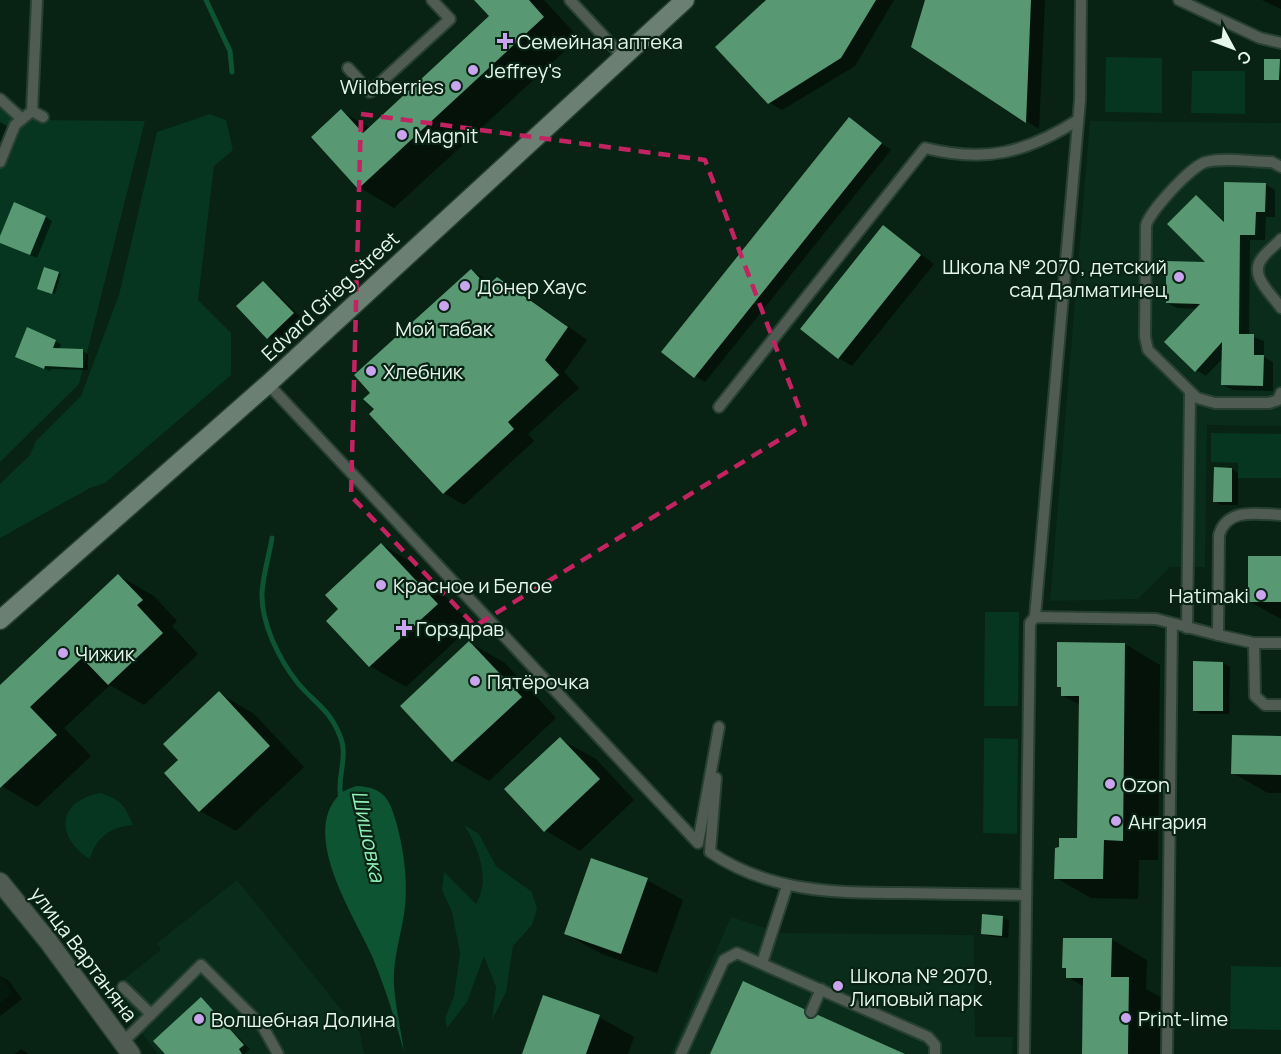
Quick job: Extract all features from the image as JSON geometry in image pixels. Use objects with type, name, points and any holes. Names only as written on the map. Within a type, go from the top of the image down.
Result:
[{"type":"street","name":"Edvard Grieg Street","points":[[0,620],[268,384],[685,0]]},
{"type":"street","name":"улица Вартаняна","points":[[0,882],[48,941],[127,1048]]},
{"type":"lane","points":[[0,162],[15,125],[32,111],[37,0]]},
{"type":"lane","points":[[348,68],[370,92],[450,19],[432,0]]},
{"type":"lane","points":[[570,0],[623,57]]},
{"type":"lane","points":[[1024,1054],[1029,627],[1035,617],[1078,120],[1081,0]]},
{"type":"lane","points":[[1179,0],[1260,38],[1281,43]]},
{"type":"lane","points":[[0,99],[22,119]]},
{"type":"lane","points":[[32,111],[43,117]]},
{"type":"lane","points":[[719,407],[925,148],[962,156],[998,154],[1040,141],[1078,120]]},
{"type":"lane","points":[[1281,167],[1272,162],[1202,164],[1148,218],[1145,342],[1151,354],[1190,393],[1202,400],[1215,403],[1269,403],[1278,400],[1281,393]]},
{"type":"lane","points":[[1281,239],[1261,259],[1259,276],[1261,284],[1281,308]]},
{"type":"lane","points":[[268,384],[698,843],[719,727],[710,852],[745,873],[787,886],[828,892],[1026,895]]},
{"type":"lane","points":[[1187,628],[1190,393]]},
{"type":"lane","points":[[1218,635],[1219,534],[1221,527],[1226,521],[1239,514],[1281,514]]},
{"type":"lane","points":[[1035,617],[1152,619],[1254,643],[1281,643]]},
{"type":"lane","points":[[1167,1054],[1172,625]]},
{"type":"lane","points":[[1254,643],[1255,696],[1265,705],[1281,705]]},
{"type":"lane","points":[[762,963],[787,886]]},
{"type":"lane","points":[[681,1054],[724,960],[737,953],[928,1037],[935,1045],[935,1054]]},
{"type":"lane","points":[[127,1048],[151,1014],[201,965],[263,1027],[278,1054]]},
{"type":"lane","points":[[123,987],[151,1014]]},
{"type":"lane","points":[[811,1012],[821,989]]},
{"type":"highlighted area","points":[[361,114],[705,160],[805,424],[475,626],[351,496]]},
{"type":"shaded area","points":[[1106,57],[1162,58],[1162,113],[1105,112]]},
{"type":"shaded area","points":[[1192,71],[1245,71],[1245,114],[1191,113]]},
{"type":"shaded area","points":[[0,92],[36,120],[145,121],[79,384],[0,462]]},
{"type":"shaded area","points":[[210,114],[226,120],[233,150],[214,166],[198,300],[231,333],[231,375],[105,483],[90,488],[0,538],[0,484],[30,455],[36,441],[81,396],[119,295],[157,132]]},
{"type":"shaded area","name":"Школа № 2070, детский сад Далматинец","points":[[1090,121],[1281,123],[1281,426],[1207,425],[1205,567],[1170,567],[1138,599],[1050,601]]},
{"type":"shaded area","points":[[1211,433],[1281,434],[1281,478],[1238,478],[1238,463],[1211,462]]},
{"type":"shaded area","points":[[985,612],[1019,612],[1018,706],[984,706]]},
{"type":"shaded area","points":[[984,738],[1018,739],[1017,834],[983,833]]},
{"type":"shaded area","points":[[100,793],[112,797],[121,804],[133,825],[118,828],[106,834],[96,845],[90,859],[71,841],[66,831],[66,821],[75,804],[86,797]]},
{"type":"shaded area","points":[[464,825],[479,834],[496,866],[532,892],[537,909],[532,925],[513,946],[506,992],[492,1020],[496,987],[484,956],[467,1002],[447,1028],[445,1018],[454,996],[460,953],[452,912],[442,890],[444,872],[476,904],[482,884],[478,853]]},
{"type":"shaded area","points":[[237,880],[360,1033],[364,1054],[158,1054],[109,991],[161,950],[157,943]]},
{"type":"shaded area","name":"Школа № 2070, Липовый парк","points":[[731,917],[780,933],[974,935],[975,1037],[1013,1037],[1012,1054],[671,1054]]},
{"type":"shaded area","points":[[1231,966],[1281,967],[1281,1030],[1230,1029]]},
{"type":"shaded area","points":[[0,976],[13,993],[0,1003]]},
{"type":"water","points":[[356,786],[374,789],[385,796],[400,837],[406,896],[395,960],[394,984],[404,1052],[377,968],[343,897],[327,852],[325,830],[329,811],[340,794]]},
{"type":"building","points":[[474,0],[529,0],[544,17],[358,189],[311,137],[341,109],[363,133],[489,16]]},
{"type":"building","points":[[766,0],[876,0],[841,58],[768,104],[715,47]]},
{"type":"building","points":[[925,0],[1031,0],[1026,123],[911,47]]},
{"type":"building","points":[[1264,59],[1280,59],[1279,80],[1264,80]]},
{"type":"building","points":[[849,117],[882,143],[694,378],[661,352]]},
{"type":"building","points":[[1224,182],[1266,183],[1265,212],[1256,212],[1255,235],[1240,235],[1239,334],[1254,334],[1254,355],[1264,355],[1263,386],[1221,385],[1222,342],[1195,372],[1164,342],[1200,304],[1166,303],[1166,261],[1205,262],[1167,224],[1196,195],[1224,222]]},
{"type":"building","points":[[14,202],[46,216],[30,255],[0,243],[0,236]]},
{"type":"building","points":[[883,225],[921,255],[838,359],[800,329]]},
{"type":"building","points":[[44,267],[59,272],[52,294],[37,289]]},
{"type":"building","points":[[471,269],[487,286],[497,277],[568,327],[545,360],[559,375],[508,422],[514,429],[443,494],[369,414],[374,409],[363,399],[370,393],[354,375]]},
{"type":"building","points":[[263,281],[294,313],[267,339],[236,306]]},
{"type":"building","points":[[27,327],[56,340],[53,348],[83,349],[83,368],[45,366],[44,369],[15,357]]},
{"type":"building","points":[[1214,467],[1232,468],[1232,502],[1213,502]]},
{"type":"building","points":[[381,543],[438,604],[369,667],[326,621],[338,609],[325,595]]},
{"type":"building","points":[[1248,556],[1281,556],[1281,602],[1248,602]]},
{"type":"building","points":[[118,574],[143,600],[137,605],[163,633],[108,685],[82,658],[30,707],[57,735],[0,788],[0,685]]},
{"type":"building","points":[[469,641],[522,697],[452,762],[400,706]]},
{"type":"building","points":[[1057,642],[1125,643],[1123,841],[1104,840],[1103,879],[1054,879],[1055,848],[1059,847],[1059,838],[1077,838],[1079,696],[1061,696],[1061,687],[1057,687]]},
{"type":"building","points":[[1193,661],[1223,662],[1223,711],[1193,711]]},
{"type":"building","points":[[219,691],[270,746],[199,812],[164,773],[178,760],[163,744]]},
{"type":"building","points":[[1232,735],[1281,736],[1281,775],[1231,774]]},
{"type":"building","points":[[560,737],[600,779],[544,832],[504,789]]},
{"type":"building","points":[[591,858],[648,878],[621,954],[564,934]]},
{"type":"building","points":[[982,914],[1003,916],[1002,936],[981,934]]},
{"type":"building","points":[[1063,938],[1112,938],[1111,977],[1129,977],[1128,1054],[1082,1054],[1083,978],[1066,978],[1066,968],[1062,968]]},
{"type":"building","points":[[743,981],[804,1009],[808,1019],[818,1015],[905,1054],[710,1054]]},
{"type":"building","points":[[543,995],[600,1015],[586,1054],[522,1054]]},
{"type":"building","name":"Волшебная Долина","points":[[201,997],[244,1045],[239,1049],[242,1054],[165,1054],[153,1041]]},
{"type":"waterway","points":[[206,0],[230,51],[232,72]]},
{"type":"waterway","name":"Шишовка","points":[[272,538],[262,593],[262,604],[268,628],[284,663],[297,682],[326,712],[340,736],[343,752],[341,799]]},
{"type":"place","name":"Семейная аптека","points":[[505,41]]},
{"type":"place","name":"Jeffrey's","points":[[473,70]]},
{"type":"place","name":"Wildberries","points":[[456,86]]},
{"type":"place","name":"Magnit","points":[[402,135]]},
{"type":"place","name":"Школа № 2070, детский сад Далматинец","points":[[1179,277]]},
{"type":"place","name":"Донер Хаус","points":[[465,286]]},
{"type":"place","name":"Мой табак","points":[[444,306]]},
{"type":"place","name":"Хлебник","points":[[371,371]]},
{"type":"place","name":"Красное и Белое","points":[[381,585]]},
{"type":"place","name":"Hatimaki","points":[[1261,595]]},
{"type":"place","name":"Горздрав","points":[[404,628]]},
{"type":"place","name":"Чижик","points":[[63,653]]},
{"type":"place","name":"Пятёрочка","points":[[475,681]]},
{"type":"place","name":"Ozon","points":[[1110,784]]},
{"type":"place","name":"Ангария","points":[[1116,821]]},
{"type":"place","name":"Школа № 2070, Липовый парк","points":[[838,986]]},
{"type":"place","name":"Print-lime","points":[[1126,1018]]},
{"type":"place","name":"Волшебная Долина","points":[[199,1019]]}]
